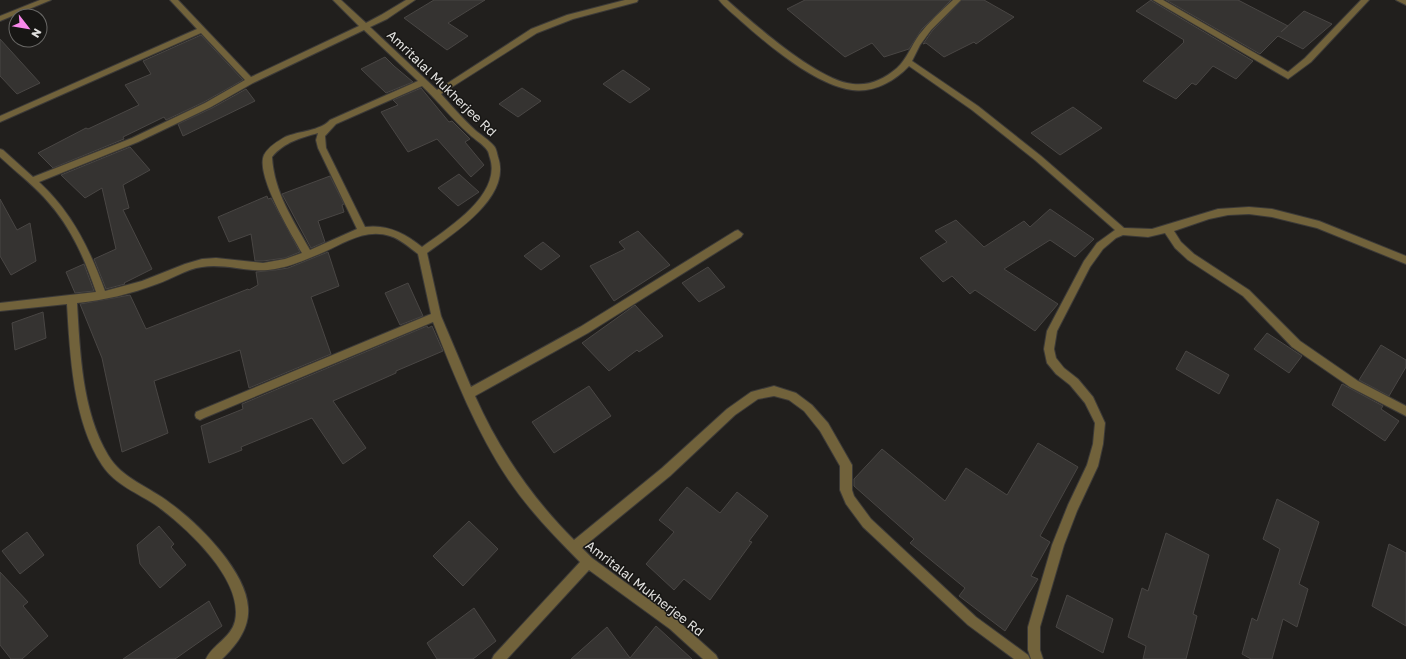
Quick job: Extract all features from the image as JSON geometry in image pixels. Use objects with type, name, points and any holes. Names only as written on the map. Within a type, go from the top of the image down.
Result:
[{"type":"street","points":[[0,19],[47,0]]},
{"type":"street","points":[[174,0],[250,81]]},
{"type":"street","name":"Amritalal Mukherjee Rd","points":[[337,0],[491,148],[496,163],[496,174],[492,186],[476,210],[464,221],[422,252],[436,316],[483,426],[512,475],[547,521],[588,562],[674,625],[712,659]]},
{"type":"street","points":[[32,181],[148,134],[208,105],[250,81],[384,17],[411,0]]},
{"type":"street","points":[[436,94],[534,31],[570,16],[634,0]]},
{"type":"street","points":[[723,0],[765,37],[808,68],[832,81],[850,86],[866,87],[890,79],[897,74],[908,62],[922,36],[944,11],[957,0]]},
{"type":"street","points":[[1156,0],[1288,76],[1308,60],[1365,0]]},
{"type":"street","points":[[1400,0],[1406,3]]},
{"type":"street","points":[[0,119],[202,30]]},
{"type":"street","points":[[908,62],[975,108],[1038,158],[1122,231]]},
{"type":"street","points":[[362,231],[322,148],[320,140],[321,135],[333,122],[423,82]]},
{"type":"street","points":[[307,254],[278,202],[268,169],[268,156],[277,146],[285,141],[326,128]]},
{"type":"street","points":[[0,152],[52,201],[74,230],[91,263],[102,295]]},
{"type":"street","points":[[1037,659],[1034,650],[1034,627],[1058,545],[1072,509],[1092,466],[1098,444],[1100,423],[1090,400],[1074,382],[1060,372],[1051,360],[1049,348],[1052,331],[1087,264],[1100,246],[1113,235],[1122,231],[1152,233],[1227,212],[1245,210],[1265,212],[1292,218],[1347,236],[1406,260]]},
{"type":"street","points":[[1167,228],[1178,245],[1191,257],[1246,294],[1296,344],[1354,384],[1406,411]]},
{"type":"street","points":[[0,307],[121,292],[182,269],[208,262],[229,263],[249,267],[265,267],[284,263],[362,231],[380,229],[395,233],[404,237],[422,252]]},
{"type":"street","points":[[469,394],[584,330],[738,234]]},
{"type":"street","points":[[72,299],[74,338],[86,411],[95,443],[106,462],[118,476],[166,506],[202,538],[238,589],[243,606],[242,620],[235,634],[221,651],[212,659]]},
{"type":"street","points":[[200,415],[436,316]]},
{"type":"street","points":[[574,548],[666,472],[731,412],[755,395],[774,391],[792,396],[808,408],[824,427],[846,465],[846,490],[850,500],[867,523],[904,559],[972,620],[1024,659]]},
{"type":"street","points":[[498,659],[588,562]]},
{"type":"building","points":[[434,0],[485,0],[448,23],[468,36],[447,50],[404,18]]},
{"type":"building","points":[[805,0],[951,0],[922,29],[909,49],[884,57],[872,43],[845,57],[787,9]]},
{"type":"building","points":[[962,0],[984,0],[1014,17],[976,44],[974,42],[944,57],[926,43],[923,44],[932,31]]},
{"type":"building","points":[[1151,0],[1253,61],[1236,79],[1213,66],[1196,85],[1192,83],[1176,99],[1143,81],[1184,42],[1184,40],[1136,11]]},
{"type":"building","points":[[1166,0],[1238,0],[1288,26],[1304,11],[1332,24],[1303,49],[1278,36],[1260,54]]},
{"type":"building","points":[[201,35],[243,80],[204,102],[166,120],[164,117],[123,137],[124,139],[53,168],[38,153],[86,128],[88,129],[139,105],[125,85],[151,74],[143,61]]},
{"type":"building","points":[[0,39],[40,83],[17,94],[0,76]]},
{"type":"building","points":[[385,57],[413,82],[386,93],[361,69]]},
{"type":"building","points":[[623,70],[650,89],[630,103],[603,84]]},
{"type":"building","points":[[421,88],[449,122],[452,121],[470,139],[465,142],[484,165],[471,177],[437,139],[408,152],[381,112],[398,105],[393,100]]},
{"type":"building","points":[[522,88],[541,101],[518,117],[499,104]]},
{"type":"building","points":[[246,89],[255,101],[183,136],[178,124],[212,108]]},
{"type":"building","points":[[1073,107],[1102,128],[1060,155],[1031,133]]},
{"type":"building","points":[[130,147],[150,170],[123,185],[129,208],[123,210],[152,269],[124,283],[125,284],[106,289],[94,259],[116,249],[102,188],[85,198],[61,175]]},
{"type":"building","points":[[459,174],[479,192],[458,206],[438,188]]},
{"type":"building","points":[[330,176],[344,204],[342,205],[344,212],[318,221],[325,242],[311,248],[282,194]]},
{"type":"building","points":[[267,196],[268,199],[271,198],[300,252],[285,258],[255,261],[251,234],[229,242],[218,217]]},
{"type":"building","points":[[0,199],[17,230],[30,223],[36,261],[11,275],[0,256]]},
{"type":"building","points":[[1050,209],[1094,239],[1075,257],[1050,240],[1004,269],[1058,304],[1035,331],[975,290],[970,294],[952,276],[943,282],[920,258],[947,242],[935,231],[956,220],[984,247],[1024,221],[1030,227]]},
{"type":"building","points":[[638,231],[670,265],[614,301],[590,266],[625,249],[619,242]]},
{"type":"building","points":[[543,242],[560,256],[541,270],[524,256]]},
{"type":"building","points":[[328,252],[339,286],[311,297],[331,354],[249,388],[240,350],[154,381],[168,433],[122,452],[102,358],[80,304],[130,295],[146,329],[248,289],[249,290],[258,285],[256,272],[288,268]]},
{"type":"building","points":[[84,264],[94,291],[75,293],[66,272]]},
{"type":"building","points":[[708,267],[725,287],[699,302],[682,283]]},
{"type":"building","points":[[408,283],[423,316],[400,325],[385,293]]},
{"type":"building","points":[[635,305],[663,336],[639,352],[637,350],[609,371],[582,343]]},
{"type":"building","points":[[43,312],[46,338],[15,350],[12,323]]},
{"type":"building","points":[[427,326],[428,328],[432,326],[443,351],[396,371],[396,373],[333,401],[366,448],[343,464],[312,418],[241,447],[242,450],[209,463],[201,426],[243,409],[242,404]]},
{"type":"building","points":[[1267,333],[1302,356],[1289,373],[1254,349]]},
{"type":"building","points":[[1381,345],[1406,360],[1406,367],[1389,396],[1359,380]]},
{"type":"building","points":[[1186,351],[1229,375],[1219,394],[1176,369]]},
{"type":"building","points":[[1342,384],[1383,406],[1381,409],[1399,421],[1385,441],[1332,405]]},
{"type":"building","points":[[589,386],[611,416],[554,453],[532,422]]},
{"type":"building","points":[[1038,443],[1078,467],[1040,536],[1050,542],[1031,576],[1038,579],[1005,631],[959,596],[965,588],[910,543],[914,539],[854,486],[854,479],[882,449],[945,501],[966,468],[1007,495]]},
{"type":"building","points":[[687,487],[720,513],[737,492],[768,516],[749,541],[752,542],[710,600],[684,579],[674,590],[646,564],[674,532],[659,520]]},
{"type":"building","points":[[1277,499],[1319,522],[1299,584],[1308,589],[1297,627],[1283,619],[1272,659],[1251,659],[1242,654],[1252,618],[1257,621],[1280,549],[1263,539]]},
{"type":"building","points":[[469,521],[498,549],[463,586],[433,556]]},
{"type":"building","points":[[159,526],[174,544],[171,547],[186,565],[160,588],[140,564],[137,545]]},
{"type":"building","points":[[27,532],[44,555],[20,574],[2,551]]},
{"type":"building","points":[[1166,533],[1209,555],[1193,614],[1197,616],[1186,659],[1143,659],[1146,646],[1128,637],[1142,588],[1148,591]]},
{"type":"building","points":[[1389,544],[1406,553],[1406,626],[1372,606]]},
{"type":"building","points":[[0,572],[28,602],[23,606],[48,636],[22,659],[11,659],[0,645]]},
{"type":"building","points":[[1067,595],[1113,619],[1103,653],[1056,627]]},
{"type":"building","points":[[209,601],[222,626],[175,659],[123,659]]},
{"type":"building","points":[[474,608],[496,641],[473,659],[437,659],[427,643]]},
{"type":"building","points":[[656,626],[692,659],[571,659],[607,627],[630,658]]}]
